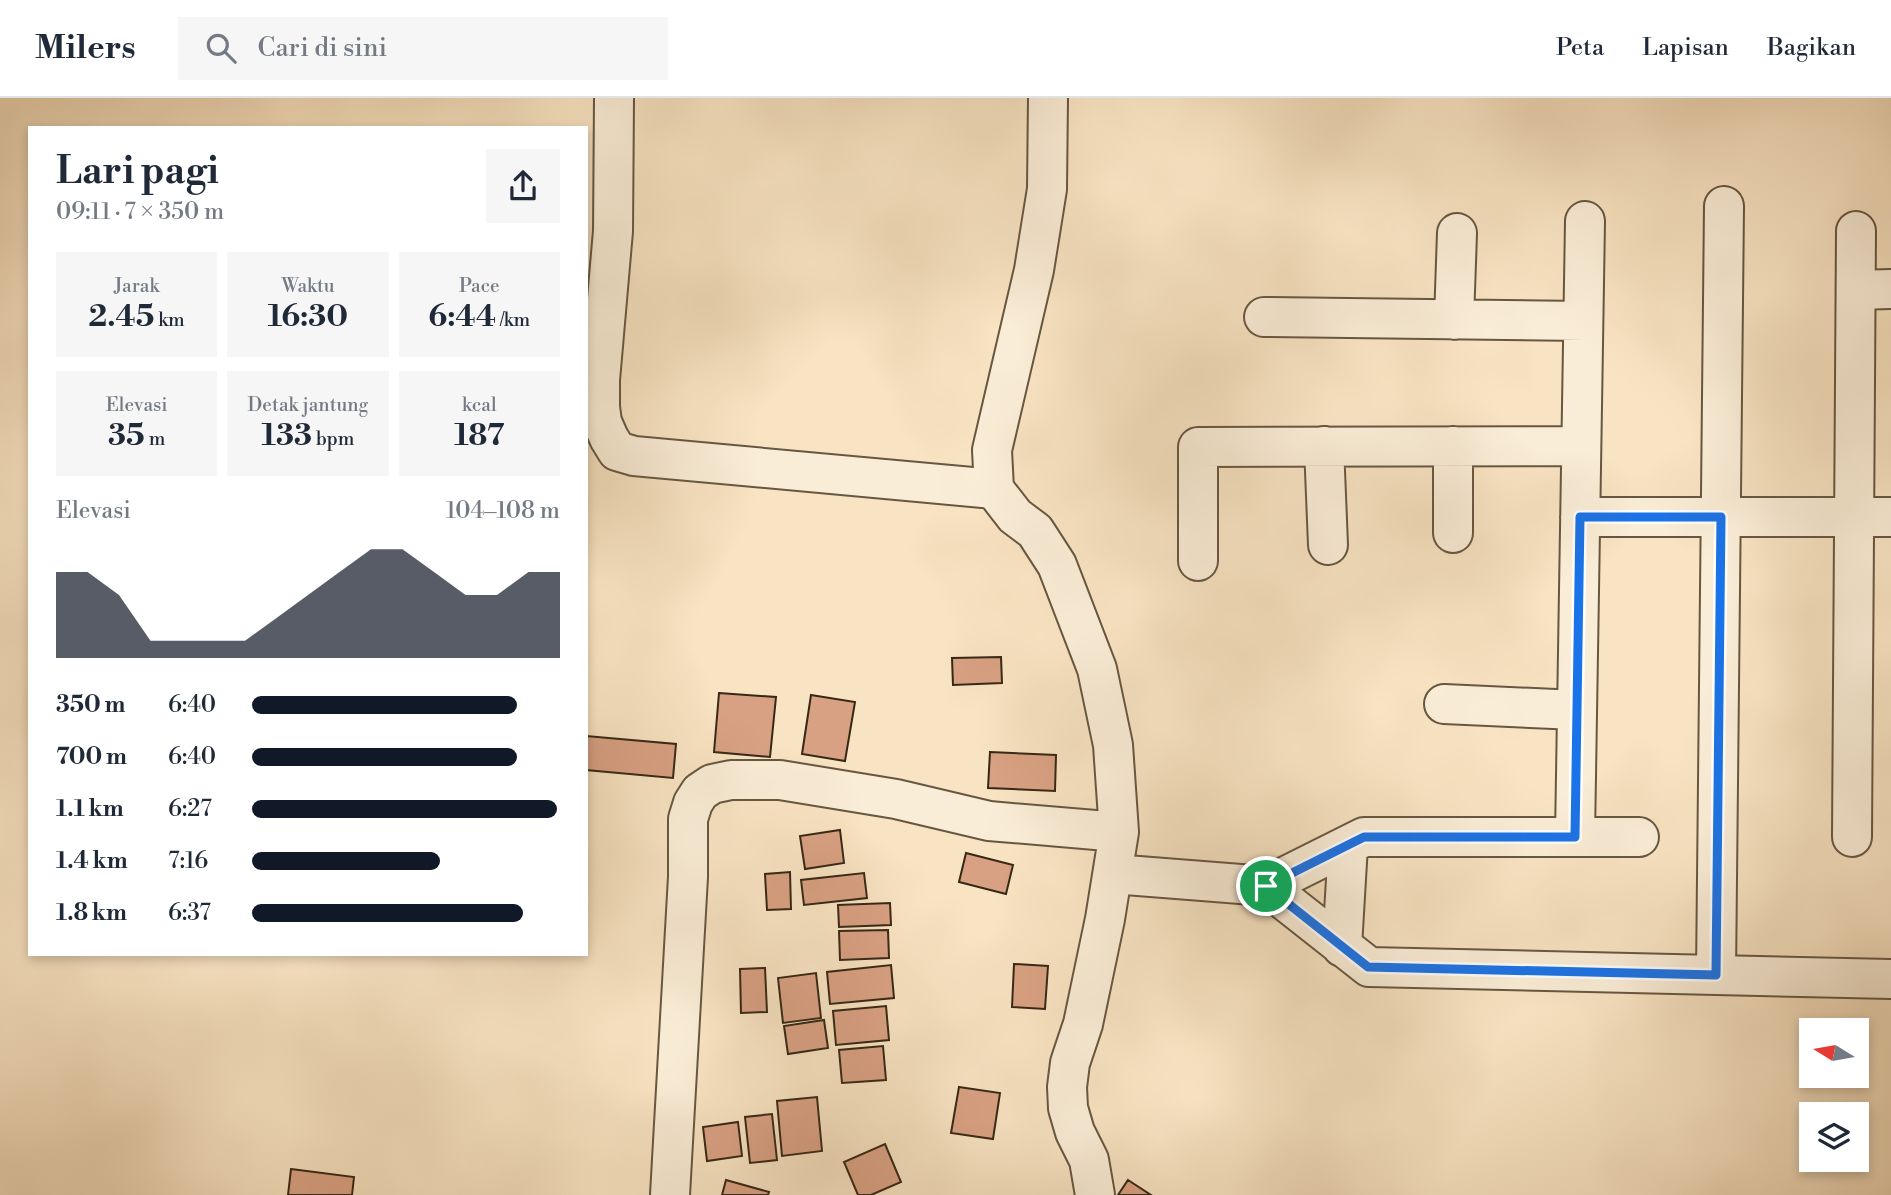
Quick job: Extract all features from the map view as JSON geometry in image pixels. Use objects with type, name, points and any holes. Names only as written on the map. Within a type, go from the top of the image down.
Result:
[{"type":"street","points":[[614,98],[613,231],[600,407],[602,422],[617,451],[634,456],[994,489]]},
{"type":"street","points":[[1048,98],[1047,189],[1031,282],[992,450],[994,489],[1015,516],[1040,538],[1057,565],[1072,600],[1097,669],[1113,745],[1119,832],[1105,919],[1083,1024],[1070,1063],[1067,1087],[1068,1108],[1088,1160],[1095,1195]]},
{"type":"street","points":[[1716,975],[1724,206]]},
{"type":"street","points":[[1575,837],[1585,221]]},
{"type":"street","points":[[1852,837],[1873,517],[1874,290],[1856,231]]},
{"type":"street","points":[[1454,320],[1457,233]]},
{"type":"street","points":[[1264,317],[1583,321]]},
{"type":"street","points":[[1324,446],[1328,545]]},
{"type":"street","points":[[1452,446],[1453,533]]},
{"type":"street","points":[[1198,561],[1198,447],[1581,446]]},
{"type":"street","points":[[1580,517],[1873,517]]},
{"type":"street","points":[[1444,704],[1577,710]]},
{"type":"street","points":[[670,1195],[688,877],[688,819],[700,792],[712,783],[732,780],[780,780],[896,799],[989,821],[1119,832]]},
{"type":"street","points":[[1112,874],[1266,886],[1364,837],[1639,838]]},
{"type":"street","points":[[1342,947],[1348,845]]},
{"type":"street","points":[[1266,886],[1368,967],[1891,979]]},
{"type":"building","points":[[1001,657],[1002,683],[953,685],[952,658]]},
{"type":"building","points":[[719,693],[776,697],[770,757],[714,752]]},
{"type":"building","points":[[811,695],[855,702],[845,761],[802,754]]},
{"type":"building","points":[[588,736],[676,744],[673,778],[588,770]]},
{"type":"building","points":[[990,752],[1056,755],[1055,791],[988,788]]},
{"type":"building","points":[[840,830],[844,863],[805,869],[800,836]]},
{"type":"building","points":[[966,853],[1013,865],[1006,894],[959,882]]},
{"type":"building","points":[[790,872],[791,909],[767,910],[765,874]]},
{"type":"building","points":[[864,873],[867,898],[804,905],[801,880]]},
{"type":"building","points":[[890,903],[891,925],[839,927],[838,905]]},
{"type":"building","points":[[888,930],[889,958],[840,960],[839,931]]},
{"type":"building","points":[[1014,964],[1048,966],[1045,1009],[1012,1007]]},
{"type":"building","points":[[891,965],[894,998],[830,1004],[827,972]]},
{"type":"building","points":[[765,968],[767,1012],[741,1013],[740,969]]},
{"type":"building","points":[[816,973],[821,1018],[783,1023],[778,978]]},
{"type":"building","points":[[886,1006],[889,1040],[836,1045],[833,1011]]},
{"type":"building","points":[[824,1020],[828,1048],[788,1054],[784,1026]]},
{"type":"building","points":[[883,1046],[886,1080],[842,1083],[839,1050]]},
{"type":"building","points":[[959,1087],[1000,1093],[993,1139],[951,1133]]},
{"type":"building","points":[[817,1097],[822,1151],[782,1156],[777,1101]]},
{"type":"building","points":[[772,1114],[777,1160],[750,1163],[745,1117]]},
{"type":"building","points":[[738,1122],[742,1156],[707,1161],[703,1127]]},
{"type":"building","points":[[885,1144],[901,1182],[871,1195],[858,1195],[844,1162]]},
{"type":"building","points":[[291,1169],[354,1177],[352,1195],[288,1195]]},
{"type":"building","points":[[726,1180],[769,1192],[768,1195],[722,1195]]},
{"type":"building","points":[[1128,1180],[1151,1195],[1118,1195]]},
{"type":"route","points":[[1580,517],[1721,517],[1716,975],[1368,967],[1266,886],[1364,837],[1575,837],[1580,517]]}]
